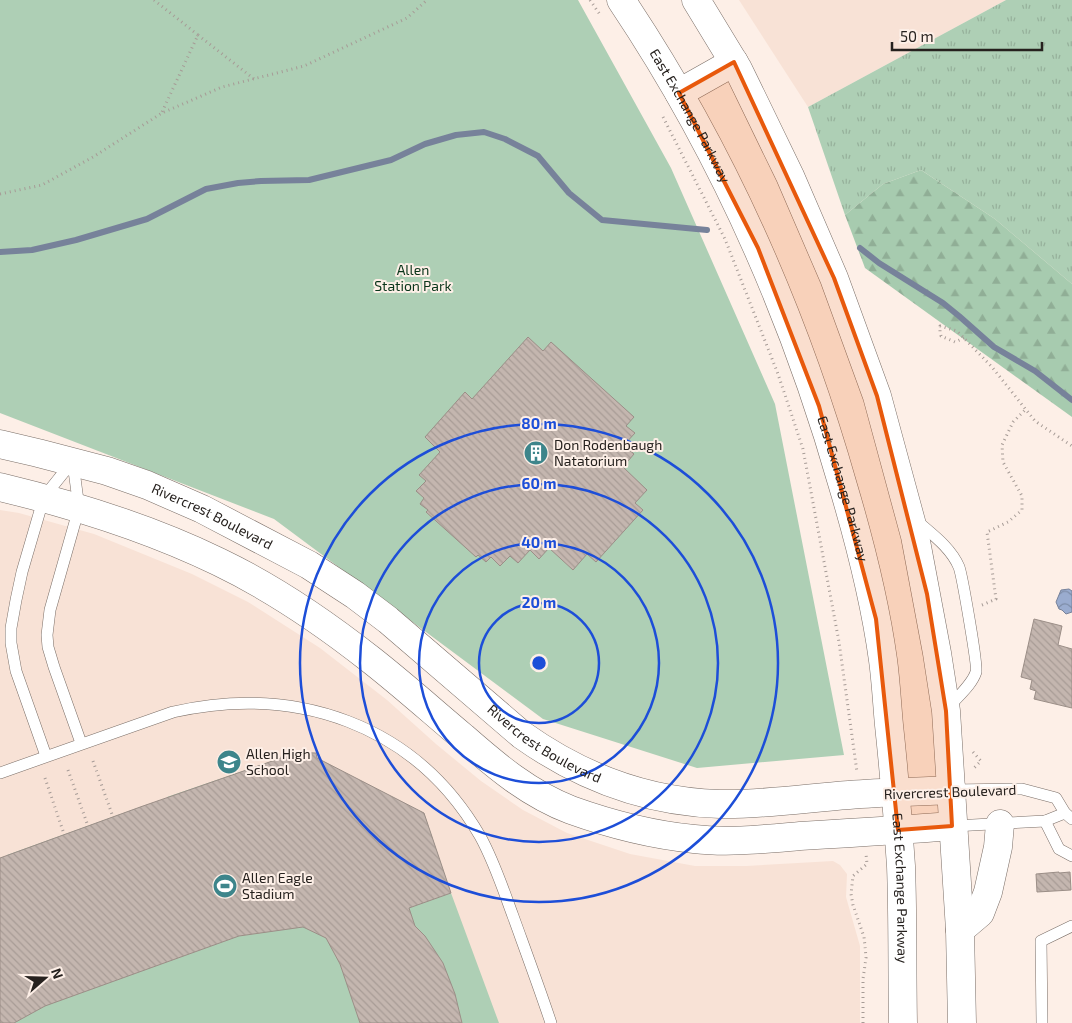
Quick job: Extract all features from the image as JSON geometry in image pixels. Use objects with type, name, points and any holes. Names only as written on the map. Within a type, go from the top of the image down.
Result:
[{"type":"main road","name":"East Exchange Parkway","points":[[621,0],[638,25],[669,102],[732,190],[758,248],[801,355],[819,406],[857,537],[876,620],[883,662],[896,793],[901,868],[900,1012]]},
{"type":"main road","points":[[696,0],[734,62],[790,176],[834,278],[877,396],[910,515],[927,594],[946,711],[960,930],[962,1023]]},
{"type":"main road","points":[[669,102],[734,62]]},
{"type":"main road","name":"Rivercrest Boulevard","points":[[0,444],[106,471],[146,485],[186,501],[310,564],[356,595],[388,620],[535,744],[582,771],[615,784],[665,798],[722,804],[757,803],[860,794],[952,790]]},
{"type":"main road","name":"Rivercrest Boulevard","points":[[0,487],[44,497],[115,519],[168,539],[220,562],[274,592],[321,622],[367,656],[523,786],[547,799],[594,818],[644,831],[697,839],[732,840],[952,826]]},
{"type":"main road","points":[[466,739],[492,708]]},
{"type":"main road","points":[[960,930],[980,912],[988,892],[998,847],[1000,824]]},
{"type":"lane","points":[[46,756],[16,671],[11,643],[11,628],[16,600],[44,497],[72,462]]},
{"type":"lane","points":[[72,462],[79,508],[50,610],[47,635],[54,667],[81,743]]},
{"type":"lane","points":[[910,515],[950,552],[959,568],[972,636],[977,671],[969,684],[946,711]]},
{"type":"lane","points":[[0,773],[173,712],[203,706],[276,705],[309,709],[356,724],[387,740],[412,757],[440,784],[465,813],[479,835],[497,872],[551,1023]]},
{"type":"lane","name":"Rivercrest Boulevard","points":[[952,790],[1022,789],[1056,798],[1069,816],[1045,821],[952,826]]},
{"type":"lane","points":[[1045,821],[1059,850],[1072,856]]},
{"type":"lane","points":[[1042,1023],[1041,942],[1072,926]]},
{"type":"path","points":[[154,0],[254,79]]},
{"type":"path","points":[[0,194],[42,185],[93,157],[162,112],[222,87],[304,66],[407,18],[427,0]]},
{"type":"path","points":[[590,0],[606,23]]},
{"type":"path","points":[[162,112],[198,35]]},
{"type":"path","points":[[669,102],[778,374],[804,450],[840,642],[858,776]]},
{"type":"path","points":[[964,338],[955,342],[945,338],[941,336],[940,326],[957,331],[964,338],[992,367],[1035,421],[1072,446]]},
{"type":"path","points":[[980,605],[996,599],[987,532],[1008,522],[1022,510],[1022,496],[1003,462],[1002,445],[1012,422],[1026,409]]},
{"type":"path","points":[[972,751],[981,761]]},
{"type":"path","points":[[93,761],[113,817]]},
{"type":"path","points":[[68,770],[88,826]]},
{"type":"path","points":[[45,778],[64,834]]},
{"type":"path","points":[[863,1023],[865,946],[864,936],[851,894],[854,876],[867,864],[866,854]]},
{"type":"highlighted area","points":[[734,62],[834,278],[877,396],[927,594],[946,711],[952,826],[898,830],[876,619],[819,406],[758,248],[679,93]]},
{"type":"shaded area","points":[[739,0],[1006,0],[808,107]]},
{"type":"shaded area","name":"Allen High School","points":[[0,510],[19,513],[94,534],[192,574],[248,602],[320,648],[387,700],[481,781],[523,810],[567,833],[630,854],[695,866],[746,866],[833,861],[840,865],[847,874],[846,897],[860,946],[860,1023],[0,1023]]},
{"type":"green space","name":"Allen Station Park","points":[[0,0],[578,0],[671,168],[775,404],[844,755],[697,768],[543,719],[274,519],[0,413]]},
{"type":"green space","points":[[1006,0],[1072,0],[1072,284],[995,219],[921,170],[883,184],[845,215],[808,107]]},
{"type":"green space","points":[[921,170],[995,219],[1072,284],[1072,417],[865,268],[845,215],[883,184]]},
{"type":"green space","name":"Allen Eagle Stadium","points":[[281,758],[317,759],[424,813],[499,1023],[0,1023],[0,864],[15,877],[7,855],[143,806],[150,827],[175,819],[167,797]]},
{"type":"water","points":[[1069,589],[1072,591],[1072,612],[1066,614],[1059,609],[1056,602],[1061,590]]},
{"type":"building","name":"Don Rodenbaugh Natatorium","points":[[528,337],[543,351],[551,342],[634,417],[626,426],[635,433],[624,445],[634,454],[623,467],[647,490],[635,503],[643,510],[596,562],[587,554],[573,570],[549,548],[539,559],[530,550],[518,563],[510,556],[500,566],[491,557],[486,562],[478,555],[476,557],[426,512],[428,510],[420,504],[424,498],[416,491],[426,481],[419,475],[440,452],[425,437],[465,392],[472,399]]},
{"type":"building","points":[[1034,619],[1062,626],[1058,645],[1072,649],[1072,708],[1034,699],[1036,691],[1030,689],[1032,680],[1021,677]]},
{"type":"building","name":"Allen Eagle Stadium","points":[[282,752],[316,753],[317,758],[424,813],[451,893],[409,908],[415,926],[425,936],[443,963],[455,994],[462,1023],[360,1023],[340,964],[326,938],[303,927],[239,936],[45,1006],[14,1023],[0,1023],[0,858],[281,758]]},
{"type":"building","points":[[1070,872],[1071,890],[1037,892],[1036,874]]},
{"type":"waterway","points":[[0,252],[32,250],[76,240],[147,219],[206,189],[238,183],[309,180],[391,160],[425,144],[456,135],[484,132],[505,139],[538,156],[569,193],[602,220],[707,230]]},
{"type":"waterway","points":[[860,248],[879,263],[943,303],[994,347],[1035,371],[1072,400]]},
{"type":"place","name":"Don Rodenbaugh Natatorium","points":[[536,453]]},
{"type":"place","name":"Allen High School","points":[[229,762]]},
{"type":"place","name":"Allen Eagle Stadium","points":[[225,886]]}]
